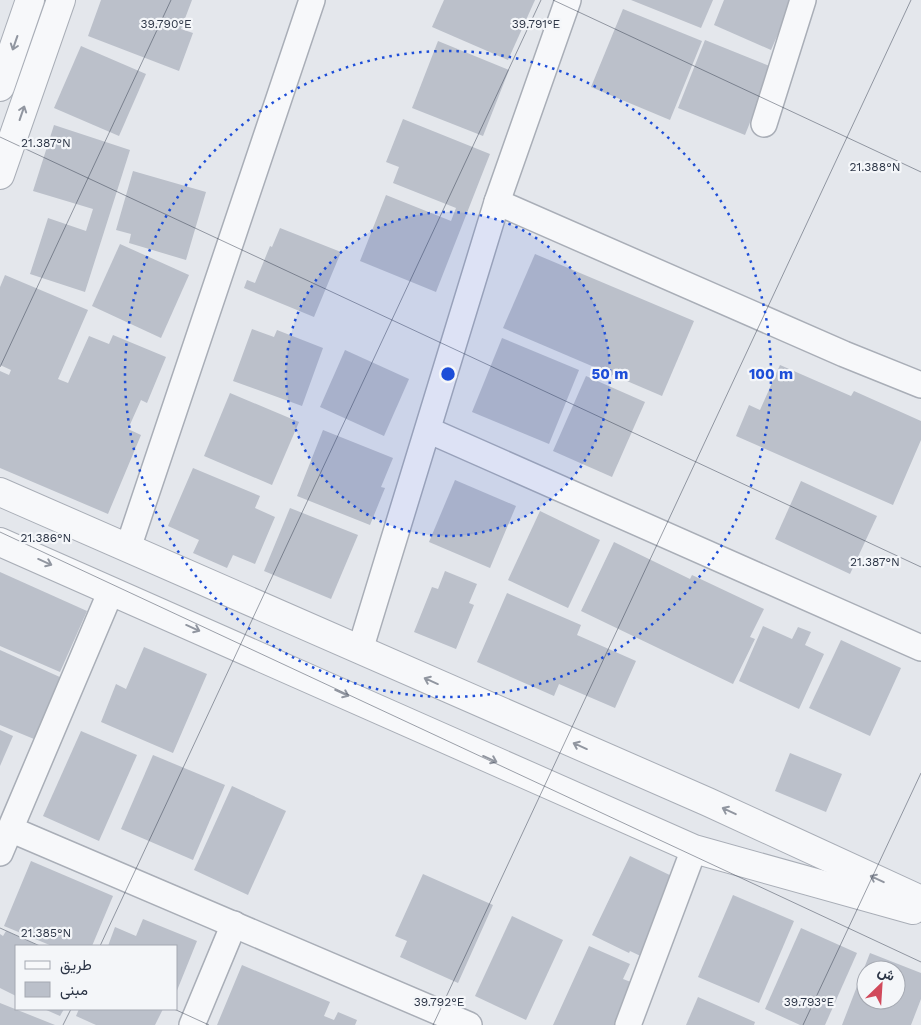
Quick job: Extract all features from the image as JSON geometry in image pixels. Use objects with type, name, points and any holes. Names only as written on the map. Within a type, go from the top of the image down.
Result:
[{"type":"street","points":[[0,87],[30,0]]},
{"type":"street","points":[[0,175],[61,0]]},
{"type":"street","points":[[128,548],[312,0]]},
{"type":"street","points":[[360,650],[497,202],[568,0]]},
{"type":"street","points":[[764,124],[803,0]]},
{"type":"street","points":[[497,202],[844,354],[921,385]]},
{"type":"street","points":[[428,430],[921,648]]},
{"type":"street","points":[[0,492],[708,802],[921,900]]},
{"type":"street","points":[[0,542],[694,849],[921,913]]},
{"type":"street","points":[[0,853],[111,591]]},
{"type":"street","points":[[10,829],[461,1023]]},
{"type":"street","points":[[628,1025],[694,849]]},
{"type":"street","points":[[192,1025],[234,924]]},
{"type":"building","points":[[101,0],[192,0],[181,29],[193,33],[179,71],[88,36]]},
{"type":"building","points":[[444,0],[535,0],[508,60],[432,27]]},
{"type":"building","points":[[631,0],[713,0],[701,28]]},
{"type":"building","points":[[724,0],[793,0],[771,50],[714,25]]},
{"type":"building","points":[[623,9],[702,41],[670,120],[591,87]]},
{"type":"building","points":[[705,40],[772,67],[745,135],[678,108]]},
{"type":"building","points":[[438,41],[509,70],[483,136],[412,108]]},
{"type":"building","points":[[81,46],[146,74],[119,136],[54,108]]},
{"type":"building","points":[[403,119],[490,154],[436,292],[360,261],[386,195],[451,221],[456,208],[393,183],[399,167],[386,162]]},
{"type":"building","points":[[54,125],[130,150],[85,292],[30,274],[48,218],[86,231],[93,209],[33,191]]},
{"type":"building","points":[[133,171],[206,192],[186,260],[129,243],[131,234],[116,230]]},
{"type":"building","points":[[280,228],[341,252],[314,317],[244,288],[247,280],[255,283],[270,246],[272,247]]},
{"type":"building","points":[[120,244],[189,275],[161,338],[92,306]]},
{"type":"building","points":[[535,254],[694,321],[662,396],[503,328]]},
{"type":"building","points":[[5,275],[88,310],[58,379],[68,383],[89,336],[109,344],[113,335],[166,357],[147,403],[141,400],[128,429],[141,435],[108,514],[0,468],[0,371],[9,375],[11,370],[0,365],[0,287]]},
{"type":"building","points":[[252,329],[274,337],[277,330],[323,348],[302,406],[233,381]]},
{"type":"building","points":[[502,338],[579,370],[549,444],[472,412]]},
{"type":"building","points":[[345,350],[409,379],[384,436],[320,407]]},
{"type":"building","points":[[780,365],[851,396],[854,391],[921,421],[921,440],[893,505],[736,436],[749,405],[760,410]]},
{"type":"building","points":[[586,376],[645,402],[612,477],[553,451]]},
{"type":"building","points":[[230,393],[299,422],[272,485],[204,456]]},
{"type":"building","points":[[323,430],[393,458],[381,487],[385,488],[370,525],[297,496]]},
{"type":"building","points":[[193,468],[260,496],[255,508],[275,517],[255,564],[233,555],[227,568],[193,553],[199,540],[168,526]]},
{"type":"building","points":[[455,480],[516,506],[490,568],[429,542]]},
{"type":"building","points":[[801,481],[877,516],[850,574],[775,539]]},
{"type":"building","points":[[290,508],[358,535],[331,599],[264,571]]},
{"type":"building","points":[[540,511],[600,540],[568,608],[508,580]]},
{"type":"building","points":[[614,542],[690,579],[692,575],[764,609],[750,637],[755,639],[733,684],[581,611]]},
{"type":"building","points":[[445,571],[477,584],[469,603],[474,605],[456,649],[414,632],[432,587],[438,589]]},
{"type":"building","points":[[0,572],[87,611],[60,672],[0,646]]},
{"type":"building","points":[[507,593],[581,625],[577,635],[636,661],[615,708],[559,684],[554,696],[477,662]]},
{"type":"building","points":[[763,626],[792,639],[798,627],[811,632],[805,645],[824,654],[799,709],[739,681]]},
{"type":"building","points":[[841,640],[901,668],[870,736],[809,708]]},
{"type":"building","points":[[144,647],[207,674],[173,753],[101,722],[116,684],[126,689]]},
{"type":"building","points":[[0,650],[62,678],[34,739],[0,725]]},
{"type":"building","points":[[0,730],[13,736],[0,766]]},
{"type":"building","points":[[81,731],[137,755],[99,841],[43,816]]},
{"type":"building","points":[[790,753],[842,774],[826,812],[775,791]]},
{"type":"building","points":[[153,755],[225,785],[193,860],[121,829]]},
{"type":"building","points":[[232,786],[286,811],[248,895],[194,870]]},
{"type":"building","points":[[630,856],[678,879],[649,960],[630,951],[629,953],[592,935]]},
{"type":"building","points":[[31,861],[113,896],[92,945],[50,945],[4,926]]},
{"type":"building","points":[[423,874],[493,905],[458,983],[400,957],[407,941],[395,936]]},
{"type":"building","points":[[733,895],[794,921],[759,1003],[698,977]]},
{"type":"building","points":[[512,916],[563,940],[526,1020],[475,996]]},
{"type":"building","points":[[143,919],[197,941],[178,988],[178,945],[108,945],[115,927],[136,936]]},
{"type":"building","points":[[801,928],[857,953],[825,1025],[800,1025],[765,1009]]},
{"type":"building","points":[[6,931],[37,945],[15,945],[15,996],[0,988],[0,934],[3,936]]},
{"type":"building","points":[[589,946],[630,964],[623,979],[636,984],[618,1025],[553,1025]]},
{"type":"building","points":[[870,953],[888,960],[867,960]]},
{"type":"building","points":[[242,965],[330,1002],[324,1016],[334,1020],[338,1012],[357,1020],[355,1025],[217,1025]]},
{"type":"building","points":[[906,967],[921,973],[921,999],[911,1025],[842,1025],[856,989],[856,1010],[906,1010]]},
{"type":"building","points":[[698,997],[755,1022],[754,1025],[686,1025]]},
{"type":"building","points":[[0,1003],[55,1025],[0,1025]]},
{"type":"building","points":[[46,1010],[63,1010],[60,1016]]},
{"type":"building","points":[[79,1010],[162,1010],[155,1025],[96,1025],[76,1016]]}]
